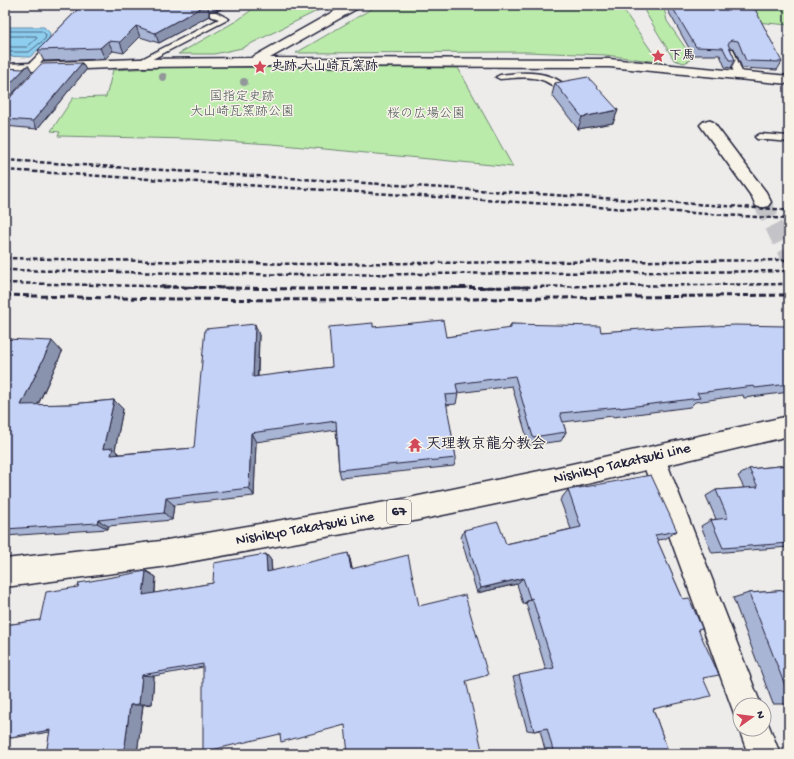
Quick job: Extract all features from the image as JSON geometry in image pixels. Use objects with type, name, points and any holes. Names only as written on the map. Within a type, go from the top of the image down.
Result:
[{"type":"street","points":[[254,62],[354,5]]},
{"type":"street","points":[[5,68],[37,70],[138,64],[254,62],[534,69],[609,63],[788,81]]},
{"type":"street","points":[[708,125],[760,196],[762,202]]},
{"type":"street","name":"Nishikyo Takatsuki Line","points":[[5,573],[161,554],[409,510],[653,458],[789,426]]},
{"type":"street","points":[[653,458],[743,697]]},
{"type":"street","points":[[758,737],[764,754]]},
{"type":"lane","points":[[138,64],[225,20],[213,14]]},
{"type":"lane","points":[[37,70],[57,41]]},
{"type":"lane","points":[[730,51],[739,76]]},
{"type":"lane","points":[[500,77],[534,69],[565,89]]},
{"type":"lane","points":[[760,137],[789,139]]},
{"type":"green space","points":[[258,5],[329,5],[242,48],[214,54],[178,54],[238,20]]},
{"type":"green space","points":[[378,5],[620,5],[659,62],[605,55],[526,52],[296,53]]},
{"type":"green space","points":[[641,5],[702,5],[704,10],[664,8],[667,21],[693,59],[684,63],[674,60]]},
{"type":"green space","points":[[705,5],[789,5],[789,25],[755,22],[706,9]]},
{"type":"green space","points":[[174,67],[458,68],[513,167],[272,144],[190,139],[58,136],[60,132],[51,131],[73,98],[106,97],[113,70]]},
{"type":"water","points":[[5,27],[44,27],[50,33],[49,40],[30,57],[5,56]]},
{"type":"building","points":[[82,5],[206,5],[155,33],[136,26],[120,42],[108,41],[100,48],[38,50]]},
{"type":"building","points":[[671,5],[704,5],[755,9],[782,62],[746,61],[738,41],[731,40],[728,44],[735,60],[729,60],[723,48],[696,47]]},
{"type":"building","points":[[82,63],[33,121],[5,119],[5,103],[41,64]]},
{"type":"building","points":[[28,65],[5,89],[5,68],[23,69]]},
{"type":"building","points":[[588,77],[618,110],[582,117],[555,83]]},
{"type":"building","points":[[443,320],[446,337],[511,328],[511,324],[600,326],[601,332],[669,327],[735,325],[785,326],[789,334],[789,384],[755,388],[754,386],[697,393],[700,398],[620,408],[560,413],[566,432],[533,437],[515,376],[456,384],[458,394],[445,395],[456,458],[339,470],[336,421],[251,433],[249,488],[166,498],[164,513],[98,520],[97,523],[5,529],[5,339],[52,341],[21,405],[71,404],[114,400],[103,449],[113,448],[111,455],[194,448],[205,329],[255,324],[253,377],[332,367],[329,327],[373,323],[373,327]]},
{"type":"building","points":[[789,465],[789,543],[723,548],[711,520],[728,518],[716,490],[758,487],[749,469]]},
{"type":"building","points":[[651,475],[677,531],[655,535],[683,599],[689,598],[702,628],[698,629],[719,675],[703,678],[711,696],[653,709],[669,754],[554,754],[547,728],[534,731],[519,675],[554,668],[532,598],[530,599],[523,578],[481,588],[464,530],[498,522],[506,544],[581,527],[568,490]]},
{"type":"building","points":[[348,553],[351,569],[408,555],[419,606],[465,595],[488,675],[466,681],[483,754],[348,754],[345,725],[281,742],[280,734],[203,752],[203,664],[142,675],[139,704],[130,705],[124,754],[46,754],[50,730],[5,738],[5,625],[40,620],[46,592],[78,587],[79,583],[146,571],[143,595],[213,583],[214,563],[266,554],[267,572]]},
{"type":"building","points":[[789,590],[789,696],[749,593]]},
{"type":"tunnel","points":[[762,202],[789,257]]},
{"type":"railway","points":[[5,160],[789,210]]},
{"type":"railway","points":[[5,170],[789,219]]},
{"type":"railway","points":[[5,258],[299,264],[789,260]]},
{"type":"railway","points":[[5,270],[299,275],[789,271]]},
{"type":"railway","points":[[5,283],[237,288]]},
{"type":"railway","points":[[482,287],[789,284]]},
{"type":"railway","points":[[163,287],[299,289],[482,287]]},
{"type":"railway","points":[[428,288],[482,287]]},
{"type":"railway","points":[[482,287],[528,287]]},
{"type":"railway","points":[[5,295],[103,298],[299,300],[789,295]]},
{"type":"place","name":"下馬","points":[[658,56]]},
{"type":"place","name":"史跡 大山崎瓦窯跡","points":[[260,67]]},
{"type":"place","name":"天理教京龍分教会","points":[[415,445]]},
{"type":"park label","name":"国指定史跡 大山崎瓦窯跡公園","points":[[242,104]]},
{"type":"park label","name":"桜の広場公園","points":[[426,114]]}]
